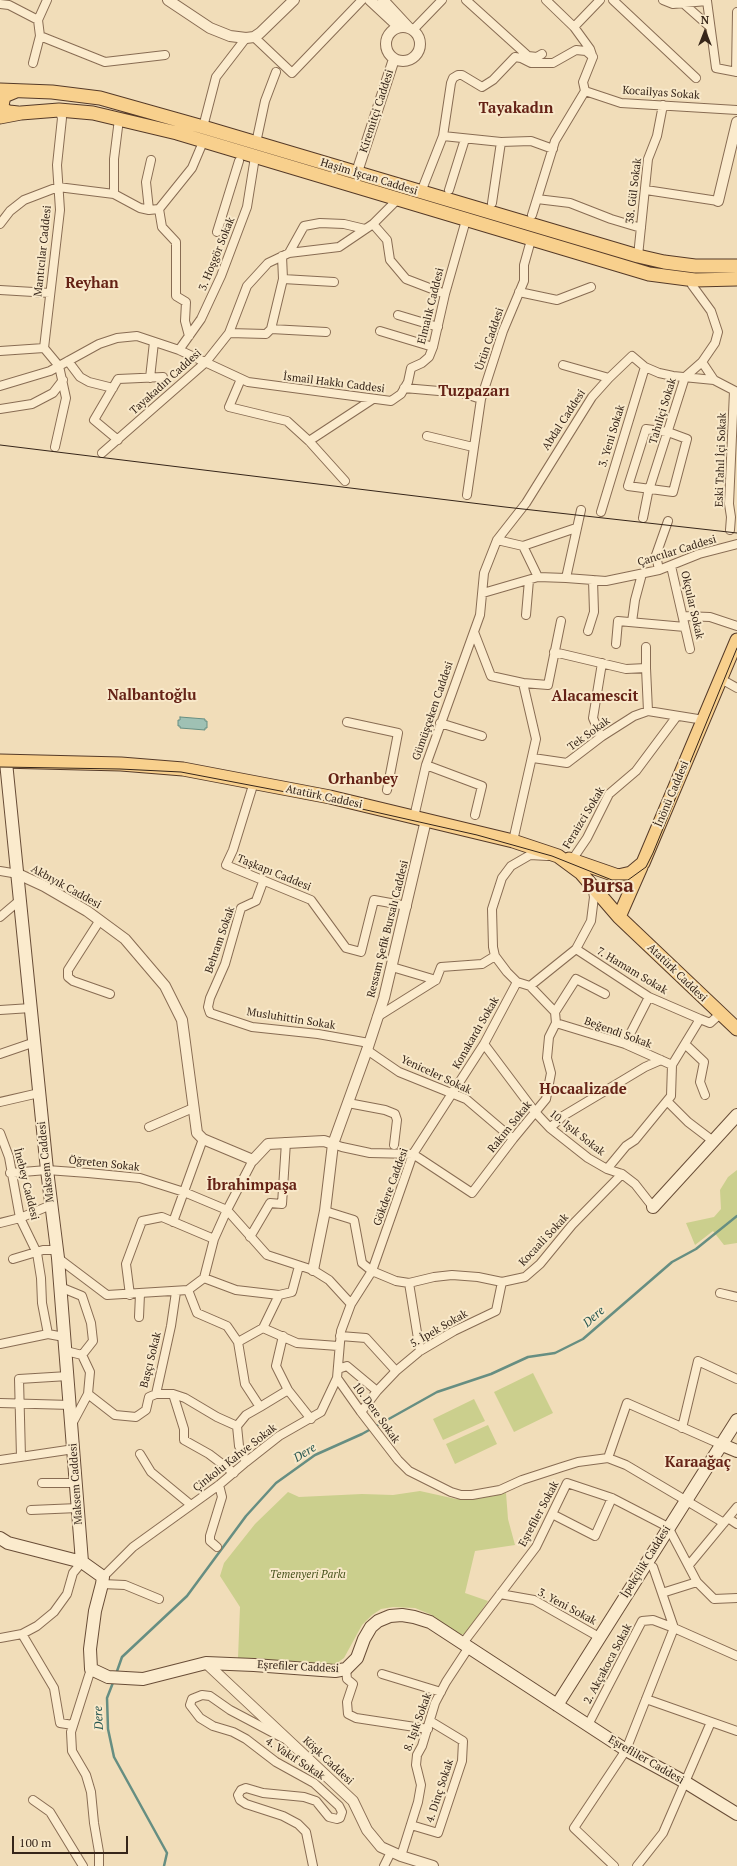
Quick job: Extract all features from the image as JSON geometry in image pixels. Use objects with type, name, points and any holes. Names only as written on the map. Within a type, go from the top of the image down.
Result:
[{"type":"main road","name":"Haşim İşcan Caddesi","points":[[5,90],[52,92],[100,98],[360,173],[638,256],[664,262],[695,266],[737,266]]},
{"type":"main road","points":[[5,90],[2,105],[4,110],[21,113]]},
{"type":"main road","name":"Haşim İşcan Caddesi","points":[[0,117],[21,113],[60,110],[93,113],[204,142],[649,274],[695,280],[737,279]]},
{"type":"main road","name":"Kiremitçi Caddesi","points":[[356,187],[360,173]]},
{"type":"main road","name":"İnönü Caddesi","points":[[643,863],[737,640]]},
{"type":"main road","name":"Atatürk Caddesi","points":[[3,762],[121,764],[169,768],[254,782],[330,797],[420,818],[513,841],[558,856],[592,885],[618,917],[737,1029]]},
{"type":"main road","name":"Maksem Caddesi","points":[[3,762],[18,874],[46,1170],[57,1254],[71,1405],[82,1562]]},
{"type":"main road","points":[[558,856],[618,876],[631,873],[643,863]]},
{"type":"main road","points":[[618,917],[643,863]]},
{"type":"main road","points":[[653,1207],[737,1115]]},
{"type":"main road","name":"İpekçilik Caddesi","points":[[557,1705],[720,1444],[737,1420]]},
{"type":"main road","points":[[720,1444],[737,1451]]},
{"type":"main road","points":[[0,1538],[8,1543],[82,1562],[103,1580],[95,1611],[90,1649],[91,1669]]},
{"type":"main road","name":"Eşrefiler Caddesi","points":[[91,1669],[108,1677],[143,1679],[206,1663],[335,1671],[346,1669],[357,1658],[364,1639],[378,1621],[390,1616],[402,1615],[430,1622],[557,1705]]},
{"type":"main road","name":"Eşrefliler Caddesi","points":[[557,1705],[626,1750],[685,1782],[737,1814]]},
{"type":"street","points":[[33,64],[40,36],[38,20],[47,0]]},
{"type":"street","points":[[168,0],[210,28],[230,36],[250,38],[292,73],[362,0]]},
{"type":"street","points":[[203,127],[216,77],[250,38],[272,23],[294,0]]},
{"type":"street","points":[[370,0],[407,28],[420,39],[419,51],[412,59],[397,60],[387,50],[386,44],[390,33],[407,28],[442,0]]},
{"type":"street","points":[[384,0],[403,19],[407,28]]},
{"type":"street","points":[[466,0],[528,56],[537,57],[542,54]]},
{"type":"street","points":[[532,215],[555,141],[585,91],[584,82],[593,57],[590,48],[574,27],[546,0]]},
{"type":"street","points":[[574,27],[600,0]]},
{"type":"street","points":[[613,0],[696,78]]},
{"type":"street","points":[[663,0],[673,4],[707,1],[716,68],[737,72],[737,12]]},
{"type":"street","points":[[0,4],[8,6],[38,20]]},
{"type":"street","points":[[684,4],[710,27]]},
{"type":"street","points":[[40,36],[105,62],[165,55]]},
{"type":"street","points":[[421,192],[443,136],[453,78],[459,74],[479,86],[484,87],[493,80],[515,57],[531,63],[553,63],[576,50],[586,51],[593,57]]},
{"type":"street","name":"Kiremitçi Caddesi","points":[[360,173],[397,60]]},
{"type":"street","points":[[256,143],[265,101],[276,72]]},
{"type":"street","name":"Kocailyas Sokak","points":[[585,91],[621,103],[737,110]]},
{"type":"street","name":"38. Gül Sokak","points":[[638,256],[648,159],[657,136],[663,105]]},
{"type":"street","name":"Mantıcılar Caddesi","points":[[44,348],[60,210],[57,165],[62,118],[60,110]]},
{"type":"street","points":[[114,194],[114,159],[120,119]]},
{"type":"street","points":[[646,190],[718,201],[734,145],[737,122]]},
{"type":"street","points":[[443,136],[501,142],[531,141],[552,149]]},
{"type":"street","points":[[449,190],[465,139]]},
{"type":"street","points":[[0,224],[10,211],[24,200],[58,187],[114,194],[140,208],[148,210],[158,209],[192,168],[204,142]]},
{"type":"street","points":[[492,203],[501,142]]},
{"type":"street","name":"3. Hoşgör Sokak","points":[[179,350],[201,319],[221,276],[247,207],[255,157]]},
{"type":"street","points":[[148,210],[146,182],[151,160]]},
{"type":"street","points":[[217,232],[239,161]]},
{"type":"street","points":[[537,199],[570,203],[611,219],[641,228]]},
{"type":"street","name":"Tayakadın Caddesi","points":[[102,453],[206,362],[229,333],[247,286],[268,262],[285,255],[339,247],[373,224],[397,200]]},
{"type":"street","points":[[158,209],[162,227],[176,242],[176,296],[186,302],[185,321],[189,336]]},
{"type":"street","name":"Elmalık Caddesi","points":[[404,388],[411,368],[422,363],[429,357],[433,347],[445,294],[466,220]]},
{"type":"street","points":[[229,333],[266,334],[272,329],[283,279],[285,255],[304,226],[320,223],[344,224],[365,229]]},
{"type":"street","points":[[373,224],[387,240],[390,260],[406,279],[445,294]]},
{"type":"street","name":"Ürün Caddesi","points":[[466,495],[481,399],[503,331],[524,281],[524,265],[532,240]]},
{"type":"street","points":[[283,279],[334,282]]},
{"type":"street","name":"Tahıliçi Sokak","points":[[643,518],[649,489],[685,377],[702,362],[715,343],[718,332],[711,311],[692,286],[695,280]]},
{"type":"street","points":[[519,292],[557,300],[591,287]]},
{"type":"street","points":[[0,290],[50,293]]},
{"type":"street","points":[[398,315],[438,327]]},
{"type":"street","points":[[272,329],[326,332]]},
{"type":"street","points":[[380,331],[433,347]]},
{"type":"street","name":"İsmail Hakkı Caddesi","points":[[0,386],[50,371],[99,344],[117,338],[137,336],[179,350],[248,382],[391,401],[401,394],[404,388]]},
{"type":"street","points":[[150,378],[154,342]]},
{"type":"street","points":[[0,351],[44,348],[59,366],[66,398],[55,447]]},
{"type":"street","name":"Abdal Caddesi","points":[[498,540],[526,503],[592,397],[632,356],[645,366]]},
{"type":"street","points":[[68,361],[80,377],[85,380],[113,388]]},
{"type":"street","points":[[702,362],[714,380]]},
{"type":"street","points":[[563,365],[609,378]]},
{"type":"street","points":[[645,366],[659,373],[714,380],[736,391]]},
{"type":"street","name":"3. Yeni Sokak","points":[[601,512],[645,366]]},
{"type":"street","points":[[118,440],[94,420],[118,379],[163,377]]},
{"type":"street","points":[[241,379],[229,407],[287,421],[309,441],[345,481]]},
{"type":"street","points":[[0,409],[32,404],[53,392],[63,380]]},
{"type":"street","points":[[404,388],[462,393],[481,399]]},
{"type":"street","name":"Eski Tahıl İçi Sokak","points":[[730,530],[731,517],[728,504],[736,391]]},
{"type":"street","points":[[309,441],[373,399]]},
{"type":"street","points":[[646,429],[668,432],[687,438],[673,492],[649,489],[628,486],[646,429]]},
{"type":"street","points":[[427,436],[473,447]]},
{"type":"street","points":[[566,578],[581,510]]},
{"type":"street","points":[[659,570],[656,555],[668,521]]},
{"type":"street","points":[[498,540],[523,546],[576,528]]},
{"type":"street","name":"Gümüşçeken Caddesi","points":[[420,818],[426,765],[480,615],[484,573],[498,540]]},
{"type":"street","name":"Çancılar Caddesi","points":[[483,593],[538,577],[606,581],[659,570],[699,554],[737,544]]},
{"type":"street","points":[[523,546],[538,577]]},
{"type":"street","name":"Okçular Sokak","points":[[671,566],[690,648]]},
{"type":"street","points":[[632,622],[634,600],[642,574]]},
{"type":"street","points":[[526,615],[529,580]]},
{"type":"street","points":[[588,631],[594,612],[593,580]]},
{"type":"street","points":[[683,616],[710,617],[737,626]]},
{"type":"street","points":[[474,632],[491,676],[523,684],[548,685],[561,621]]},
{"type":"street","points":[[616,644],[618,621],[685,627]]},
{"type":"street","points":[[646,647],[648,711],[704,720]]},
{"type":"street","points":[[554,652],[626,669],[646,668]]},
{"type":"street","points":[[601,737],[593,718],[602,664]]},
{"type":"street","points":[[720,679],[737,688]]},
{"type":"street","points":[[513,841],[533,758],[536,739],[523,684]]},
{"type":"street","name":"Tek Sokak","points":[[533,758],[567,764],[601,737],[634,716],[648,711]]},
{"type":"street","name":"Feraizci Sokak","points":[[572,860],[586,838],[609,794],[636,771],[677,716]]},
{"type":"street","points":[[347,722],[398,733],[387,790]]},
{"type":"street","points":[[440,723],[482,736]]},
{"type":"street","points":[[426,765],[482,786],[475,815]]},
{"type":"street","name":"Taşkapı Caddesi","points":[[254,782],[233,850],[226,865],[263,882],[311,900],[346,948],[361,952],[374,900],[407,906]]},
{"type":"street","name":"Ressam Şefik Bursalı Caddesi","points":[[313,1270],[325,1211],[333,1144],[368,1046],[392,967],[407,906],[420,818]]},
{"type":"street","points":[[558,856],[530,856],[511,866],[502,878],[492,909],[493,947],[495,956],[517,982],[530,986],[555,1012],[576,978],[605,994]]},
{"type":"street","points":[[0,871],[18,874]]},
{"type":"street","name":"Akbıyık Caddesi","points":[[18,874],[87,911],[125,939],[165,986],[182,1020],[197,1133],[203,1139]]},
{"type":"street","name":"Behram Sokak","points":[[210,1013],[208,1007],[210,998],[225,964],[241,908],[256,901],[263,882]]},
{"type":"street","points":[[530,986],[576,949],[591,921],[594,897],[592,885]]},
{"type":"street","points":[[0,917],[20,900]]},
{"type":"street","points":[[100,920],[68,970],[68,977],[73,981],[110,994]]},
{"type":"street","name":"7. Hamam Sokak","points":[[576,949],[649,997],[700,1019]]},
{"type":"street","points":[[377,1017],[436,980],[441,967],[482,964],[495,956]]},
{"type":"street","points":[[392,967],[436,980]]},
{"type":"street","name":"Konakardı Sokak","points":[[453,1094],[484,1044],[517,982]]},
{"type":"street","points":[[625,1044],[649,997]]},
{"type":"street","points":[[0,1010],[31,1008]]},
{"type":"street","name":"Rakım Sokak","points":[[413,1154],[472,1193],[546,1099],[551,1073],[547,1058],[549,1037],[556,1023],[555,1012]]},
{"type":"street","name":"Musluhittin Sokak","points":[[210,1013],[252,1027],[318,1034],[368,1046]]},
{"type":"street","points":[[607,1169],[626,1146],[635,1140],[671,1096],[672,1065],[700,1019],[710,1023],[720,1014]]},
{"type":"street","name":"Beğendi Sokak","points":[[556,1023],[625,1044],[672,1065]]},
{"type":"street","points":[[0,1054],[35,1042]]},
{"type":"street","name":"10. Işık Sokak","points":[[484,1044],[535,1112],[550,1128],[588,1158],[607,1169],[622,1174],[635,1184],[653,1207]]},
{"type":"street","points":[[685,1044],[704,1062],[700,1082],[705,1095]]},
{"type":"street","name":"Yeniceler Sokak","points":[[368,1046],[399,1072],[466,1099],[513,1139]]},
{"type":"street","points":[[550,1128],[563,1116],[645,1066],[661,1060]]},
{"type":"street","points":[[0,1102],[39,1093]]},
{"type":"street","name":"Gökdere Caddesi","points":[[372,1271],[413,1154],[453,1094]]},
{"type":"street","points":[[667,1101],[688,1122],[713,1141]]},
{"type":"street","points":[[348,1103],[385,1110],[395,1114],[397,1120],[394,1146]]},
{"type":"street","points":[[149,1127],[193,1108]]},
{"type":"street","name":"İnebey Caddesi","points":[[0,1133],[9,1157],[10,1173],[20,1218],[37,1253],[41,1278],[42,1303],[48,1334]]},
{"type":"street","points":[[172,1222],[203,1139],[253,1160]]},
{"type":"street","points":[[13,1259],[43,1250],[57,1254],[107,1295],[130,1295],[188,1290],[204,1278],[214,1239],[227,1210],[253,1160],[268,1144],[324,1141],[342,1147],[370,1153],[413,1154]]},
{"type":"street","points":[[250,1237],[270,1203],[282,1204],[286,1142]]},
{"type":"street","name":"Öğreten Sokak","points":[[10,1173],[46,1170],[140,1178],[184,1192],[227,1210]]},
{"type":"street","name":"Kocaali Sokak","points":[[372,1271],[396,1281],[409,1283],[434,1277],[452,1275],[478,1277],[502,1282],[525,1277],[540,1264],[572,1225],[622,1174]]},
{"type":"street","points":[[0,1223],[20,1218],[51,1205]]},
{"type":"street","points":[[227,1210],[267,1255],[313,1270],[329,1280],[351,1304]]},
{"type":"street","points":[[325,1211],[354,1220],[362,1263],[372,1271]]},
{"type":"street","points":[[130,1295],[126,1264],[142,1221],[162,1217],[214,1239]]},
{"type":"street","points":[[204,1278],[236,1290],[279,1296],[292,1292],[299,1266]]},
{"type":"street","name":"Çinkolu Kahve Sokak","points":[[103,1580],[133,1548],[219,1485],[279,1436],[321,1412],[337,1378],[338,1346],[351,1304],[372,1271]]},
{"type":"street","name":"5. İpek Sokak","points":[[361,1412],[396,1372],[420,1351],[454,1331],[496,1311],[502,1282]]},
{"type":"street","points":[[409,1283],[420,1351]]},
{"type":"street","points":[[60,1287],[82,1296],[91,1323],[93,1341],[82,1355]]},
{"type":"street","points":[[188,1290],[197,1313],[227,1326],[238,1342],[245,1384],[260,1407]]},
{"type":"street","name":"Başçı Sokak","points":[[88,1394],[115,1414],[136,1417],[146,1410],[149,1397],[156,1394],[171,1326],[176,1292]]},
{"type":"street","points":[[720,1292],[737,1297]]},
{"type":"street","points":[[139,1317],[140,1294]]},
{"type":"street","points":[[238,1342],[263,1328],[279,1296]]},
{"type":"street","points":[[263,1328],[297,1343],[338,1346]]},
{"type":"street","points":[[0,1344],[48,1334],[64,1337]]},
{"type":"street","points":[[283,1336],[276,1366],[288,1390],[311,1418]]},
{"type":"street","points":[[340,1336],[366,1338],[396,1372]]},
{"type":"street","points":[[66,1351],[82,1355]]},
{"type":"street","points":[[72,1424],[88,1394],[90,1372],[82,1355]]},
{"type":"street","points":[[682,1428],[698,1361],[737,1379]]},
{"type":"street","points":[[338,1368],[347,1366],[377,1392]]},
{"type":"street","points":[[21,1456],[19,1379],[68,1376]]},
{"type":"street","name":"10. Dere Sokak","points":[[337,1378],[398,1460],[409,1471],[450,1492],[467,1495],[500,1490],[541,1473],[578,1462],[608,1458]]},
{"type":"street","points":[[246,1462],[239,1446],[237,1426],[246,1415],[288,1390]]},
{"type":"street","points":[[156,1394],[173,1394],[185,1398],[217,1417],[237,1426]]},
{"type":"street","points":[[173,1394],[184,1429],[184,1440],[209,1454],[234,1473]]},
{"type":"street","points":[[0,1403],[19,1402],[71,1405]]},
{"type":"street","points":[[720,1444],[627,1403],[608,1458],[626,1465],[686,1499],[726,1520],[737,1524]]},
{"type":"street","points":[[0,1460],[74,1449]]},
{"type":"street","points":[[140,1454],[151,1472],[191,1505]]},
{"type":"street","points":[[42,1483],[76,1483]]},
{"type":"street","name":"Eşrefiler Sokak","points":[[466,1645],[500,1594],[536,1547],[567,1483],[612,1498],[668,1527]]},
{"type":"street","points":[[217,1547],[210,1541],[210,1536],[222,1497],[219,1485]]},
{"type":"street","points":[[552,1514],[595,1536],[612,1498]]},
{"type":"street","points":[[689,1565],[737,1506]]},
{"type":"street","points":[[31,1510],[78,1508]]},
{"type":"street","points":[[668,1527],[697,1582],[714,1599],[737,1598]]},
{"type":"street","points":[[0,1638],[22,1634],[37,1626],[54,1612],[67,1594],[73,1573],[82,1562]]},
{"type":"street","points":[[614,1866],[574,1828],[626,1750],[674,1628],[653,1567]]},
{"type":"street","points":[[103,1580],[125,1585],[159,1599]]},
{"type":"street","points":[[662,1593],[697,1582]]},
{"type":"street","name":"3. Yeni Sokak","points":[[500,1594],[534,1600],[599,1637]]},
{"type":"street","name":"2. Akçakoca Sokak","points":[[588,1725],[642,1621],[653,1620],[674,1628]]},
{"type":"street","points":[[674,1628],[737,1656]]},
{"type":"street","points":[[22,1634],[54,1688],[60,1723],[73,1725]]},
{"type":"street","name":"8. Işık Sokak","points":[[384,1866],[396,1854],[411,1825],[422,1785],[416,1765],[417,1755],[422,1746],[435,1703],[466,1645]]},
{"type":"street","name":"Köşk Caddesi","points":[[206,1663],[353,1801],[367,1830],[381,1847],[396,1854],[434,1866]]},
{"type":"street","points":[[91,1669],[71,1732],[72,1751],[86,1775],[91,1792],[99,1852],[99,1866]]},
{"type":"street","points":[[346,1669],[347,1679],[353,1684],[347,1702],[348,1714],[356,1718],[429,1725]]},
{"type":"street","points":[[382,1674],[441,1692]]},
{"type":"street","name":"4. Vakıf Sokak","points":[[287,1740],[230,1710],[210,1696],[202,1695],[192,1699],[190,1705],[200,1718],[214,1726],[233,1732],[276,1762],[314,1782],[339,1806],[342,1812],[340,1818],[337,1819],[330,1817],[316,1801],[304,1796],[263,1793],[246,1788],[241,1790],[238,1795],[240,1800],[246,1804],[283,1816],[298,1824],[306,1832],[313,1866]]},
{"type":"street","points":[[646,1699],[737,1731]]},
{"type":"street","points":[[637,1866],[663,1833],[711,1722]]},
{"type":"street","name":"4. Dinç Sokak","points":[[411,1825],[438,1833],[462,1762],[463,1741],[429,1725]]},
{"type":"street","points":[[33,1800],[50,1812],[83,1866]]},
{"type":"street","points":[[93,1866],[99,1852]]},
{"type":"green space","points":[[737,1170],[737,1243],[724,1245],[713,1231],[695,1245],[686,1223],[714,1217],[721,1209],[720,1190],[728,1177]]},
{"type":"green space","points":[[533,1373],[553,1413],[514,1432],[494,1392]]},
{"type":"green space","points":[[474,1399],[485,1421],[443,1440],[433,1419]]},
{"type":"green space","points":[[488,1425],[497,1444],[455,1464],[446,1444]]},
{"type":"green space","name":"Temenyeri Parkı","points":[[420,1491],[456,1499],[506,1493],[508,1519],[515,1545],[475,1551],[465,1593],[488,1601],[466,1634],[458,1635],[432,1615],[415,1608],[393,1607],[381,1609],[372,1615],[362,1625],[344,1658],[337,1663],[329,1665],[238,1658],[240,1607],[220,1576],[224,1563],[255,1524],[288,1492],[299,1497],[362,1494],[393,1495]]},
{"type":"shaded area","points":[[180,717],[205,719],[205,721],[207,721],[207,728],[205,728],[205,730],[180,728],[180,726],[178,726],[178,720],[180,720]]},
{"type":"waterway","name":"Dere","points":[[116,1674],[122,1657],[187,1596],[246,1516],[276,1483],[315,1455],[362,1434],[437,1392],[491,1374],[528,1357],[555,1353],[583,1339],[672,1262],[696,1249],[737,1216]]},
{"type":"waterway","name":"Dere","points":[[114,1680],[107,1698],[108,1729],[114,1757],[167,1853],[164,1866]]},
{"type":"tram line","points":[[0,445],[505,507],[737,533]]},
{"type":"tram line","points":[[0,767],[120,769],[181,772],[291,793],[477,835],[552,856],[612,880],[628,880],[646,867],[653,853],[737,648]]},
{"type":"district","name":"Tayakadın","points":[[516,109]]},
{"type":"district","name":"Reyhan","points":[[92,284]]},
{"type":"district","name":"Tuzpazarı","points":[[474,392]]},
{"type":"district","name":"Nalbantoğlu","points":[[152,696]]},
{"type":"district","name":"Alacamescit","points":[[595,697]]},
{"type":"district","name":"Orhanbey","points":[[363,780]]},
{"type":"district","name":"Bursa","points":[[608,887]]},
{"type":"district","name":"Hocaalizade","points":[[583,1090]]},
{"type":"district","name":"İbrahimpaşa","points":[[252,1186]]},
{"type":"district","name":"Karaağaç","points":[[698,1463]]}]
